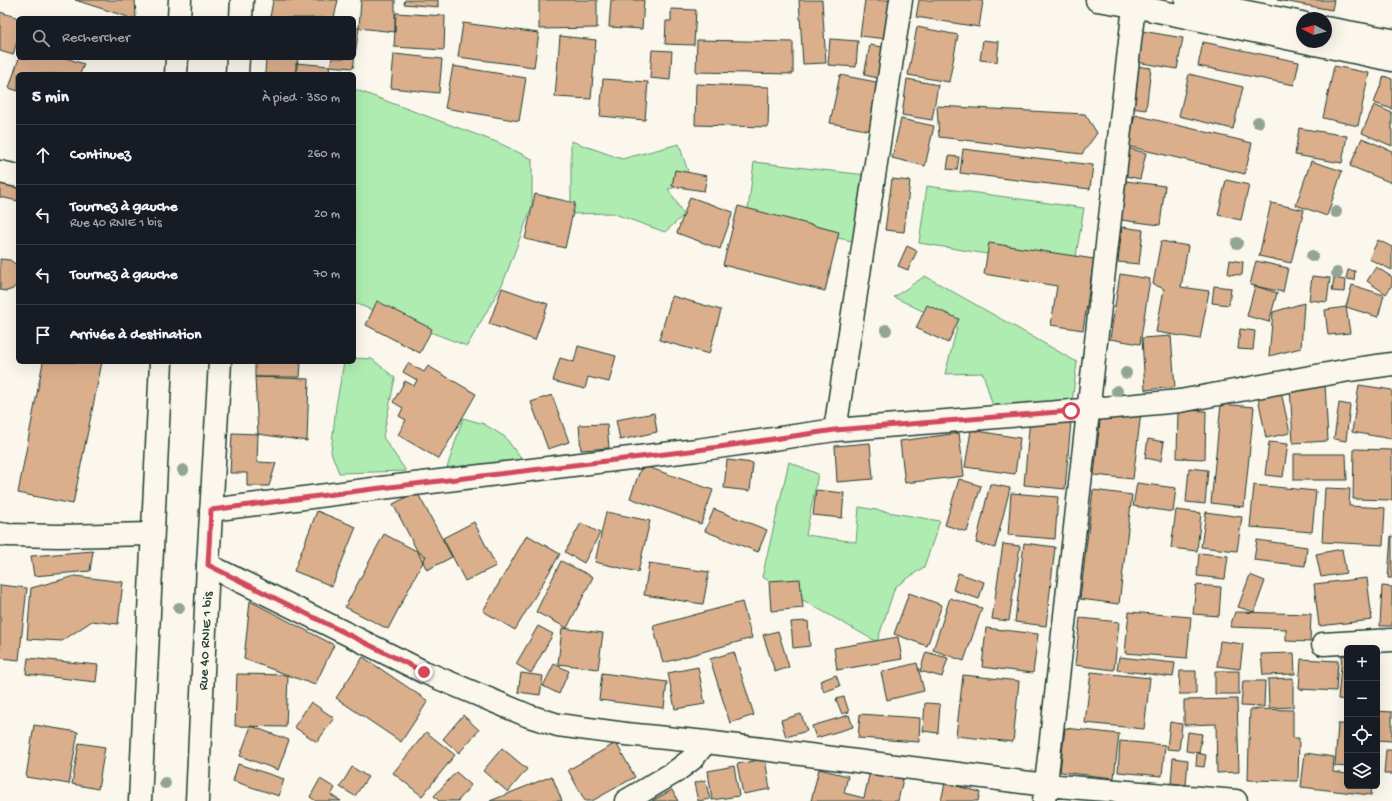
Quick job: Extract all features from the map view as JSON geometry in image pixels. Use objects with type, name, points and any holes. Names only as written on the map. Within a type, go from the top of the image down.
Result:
[{"type":"street","points":[[179,16],[180,0]]},
{"type":"street","points":[[241,16],[242,0]]},
{"type":"street","points":[[835,430],[900,0]]},
{"type":"street","points":[[1097,0],[1134,6],[1392,60]]},
{"type":"street","points":[[1186,0],[1296,22]]},
{"type":"street","points":[[1045,793],[1134,6]]},
{"type":"street","points":[[1332,29],[1392,40]]},
{"type":"street","points":[[176,72],[177,60]]},
{"type":"street","points":[[237,72],[238,60]]},
{"type":"street","points":[[0,172],[16,176]]},
{"type":"street","points":[[140,801],[161,364]]},
{"type":"street","name":"Rue 40 RNIE 1 bis","points":[[197,801],[208,565],[220,364]]},
{"type":"street","points":[[211,510],[698,450],[835,430],[1089,410],[1180,401],[1349,370],[1392,364]]},
{"type":"street","points":[[0,534],[58,536],[152,534]]},
{"type":"street","points":[[208,565],[424,672],[529,716],[558,725],[706,742],[1045,793],[1236,801]]},
{"type":"street","points":[[1323,644],[1392,640]]},
{"type":"street","points":[[626,801],[675,772],[692,759],[706,742]]},
{"type":"green space","points":[[356,90],[499,143],[532,159],[532,206],[503,283],[467,346],[356,304]]},
{"type":"green space","points":[[571,141],[622,159],[679,144],[692,184],[668,189],[684,215],[665,232],[612,213],[571,214]]},
{"type":"green space","points":[[754,162],[866,175],[856,242],[747,218]]},
{"type":"green space","points":[[927,186],[1084,208],[1074,268],[919,243]]},
{"type":"green space","points":[[925,276],[1077,362],[1071,411],[996,417],[983,373],[945,374],[957,328],[894,297]]},
{"type":"green space","points":[[356,358],[372,359],[395,378],[383,437],[406,471],[339,473],[331,452],[336,406],[344,364],[356,364]]},
{"type":"green space","points":[[463,418],[484,424],[505,437],[525,464],[472,473],[447,468]]},
{"type":"green space","points":[[789,462],[818,474],[806,535],[856,542],[859,507],[940,521],[924,567],[895,587],[877,642],[762,577]]},
{"type":"building","points":[[75,0],[135,0],[136,16],[125,16]]},
{"type":"building","points":[[273,0],[338,0],[334,16],[270,16]]},
{"type":"building","points":[[361,0],[395,0],[395,32],[359,28]]},
{"type":"building","points":[[405,0],[438,0],[438,7],[404,4]]},
{"type":"building","points":[[539,0],[597,0],[597,28],[539,29]]},
{"type":"building","points":[[611,0],[644,0],[642,29],[609,27]]},
{"type":"building","points":[[799,0],[822,0],[826,63],[803,64]]},
{"type":"building","points":[[865,0],[892,0],[888,39],[860,36]]},
{"type":"building","points":[[919,0],[983,1],[979,27],[916,17]]},
{"type":"building","points":[[1277,0],[1334,0],[1332,10]]},
{"type":"building","points":[[671,9],[696,10],[694,45],[665,44],[666,21],[671,21]]},
{"type":"building","points":[[0,12],[16,17],[16,45],[13,55],[0,51]]},
{"type":"building","points":[[396,13],[445,16],[444,50],[394,47]]},
{"type":"building","points":[[463,23],[539,33],[534,67],[458,57]]},
{"type":"building","points":[[917,27],[958,35],[949,82],[908,75]]},
{"type":"building","points":[[356,28],[359,28],[356,48]]},
{"type":"building","points":[[1142,31],[1183,38],[1177,69],[1137,62]]},
{"type":"building","points":[[560,36],[596,40],[591,99],[555,97]]},
{"type":"building","points":[[830,39],[858,41],[856,67],[828,65]]},
{"type":"building","points":[[697,40],[793,42],[793,74],[696,72]]},
{"type":"building","points":[[983,40],[999,42],[997,62],[980,60]]},
{"type":"building","points":[[1203,42],[1299,62],[1294,85],[1198,66]]},
{"type":"building","points":[[870,45],[889,48],[883,79],[864,75]]},
{"type":"building","points":[[652,50],[672,51],[670,80],[650,78]]},
{"type":"building","points":[[394,54],[442,59],[439,93],[391,88]]},
{"type":"building","points":[[18,60],[72,60],[84,64],[81,72],[16,72],[16,90],[9,88]]},
{"type":"building","points":[[266,60],[298,60],[296,72],[265,72]]},
{"type":"building","points":[[332,60],[354,60],[353,68],[330,66]]},
{"type":"building","points":[[296,63],[330,66],[329,72],[296,72]]},
{"type":"building","points":[[453,66],[526,78],[519,121],[445,108]]},
{"type":"building","points":[[1136,66],[1151,68],[1146,110],[1131,108]]},
{"type":"building","points":[[1334,66],[1369,73],[1358,126],[1323,118]]},
{"type":"building","points":[[1189,74],[1243,87],[1233,129],[1179,116]]},
{"type":"building","points":[[840,75],[881,83],[871,131],[830,123]]},
{"type":"building","points":[[1384,76],[1392,79],[1392,109],[1374,103]]},
{"type":"building","points":[[603,79],[648,82],[645,120],[600,116]]},
{"type":"building","points":[[907,79],[938,85],[932,120],[902,115]]},
{"type":"building","points":[[696,84],[769,87],[768,127],[695,125]]},
{"type":"building","points":[[1374,105],[1392,113],[1392,146],[1362,133]]},
{"type":"building","points":[[937,106],[1085,114],[1097,133],[1082,154],[939,137]]},
{"type":"building","points":[[1135,115],[1252,143],[1245,174],[1127,146]]},
{"type":"building","points":[[901,119],[934,126],[925,166],[892,158]]},
{"type":"building","points":[[1299,128],[1347,136],[1342,163],[1295,155]]},
{"type":"building","points":[[1362,138],[1392,151],[1392,183],[1350,166]]},
{"type":"building","points":[[1127,148],[1146,153],[1140,179],[1121,175]]},
{"type":"building","points":[[963,149],[1093,165],[1090,189],[960,173]]},
{"type":"building","points":[[949,156],[959,157],[957,170],[947,169]]},
{"type":"building","points":[[1311,161],[1342,171],[1327,216],[1296,205]]},
{"type":"building","points":[[675,170],[707,176],[704,191],[672,186]]},
{"type":"building","points":[[892,179],[910,181],[904,232],[885,230]]},
{"type":"building","points":[[1226,180],[1249,185],[1241,220],[1218,215]]},
{"type":"building","points":[[0,181],[16,185],[16,201],[0,197]]},
{"type":"building","points":[[1126,181],[1165,186],[1160,225],[1121,220]]},
{"type":"building","points":[[535,194],[575,203],[565,248],[525,239]]},
{"type":"building","points":[[690,197],[733,212],[720,249],[677,233]]},
{"type":"building","points":[[1271,203],[1304,210],[1291,263],[1259,256]]},
{"type":"building","points":[[738,206],[839,232],[825,291],[723,265]]},
{"type":"building","points":[[1122,227],[1143,230],[1139,264],[1118,262]]},
{"type":"building","points":[[1378,240],[1392,247],[1392,270],[1369,259]]},
{"type":"building","points":[[1161,241],[1188,246],[1181,287],[1209,291],[1200,339],[1156,332],[1164,289],[1153,284]]},
{"type":"building","points":[[989,243],[1094,259],[1083,330],[1051,325],[1057,286],[984,274]]},
{"type":"building","points":[[907,246],[917,251],[908,270],[898,266]]},
{"type":"building","points":[[0,259],[10,260],[16,264],[16,285],[13,289],[7,291],[0,290]]},
{"type":"building","points":[[1230,260],[1243,262],[1242,275],[1228,274]]},
{"type":"building","points":[[1256,261],[1288,268],[1283,292],[1250,285]]},
{"type":"building","points":[[1376,267],[1392,277],[1392,285],[1386,294],[1367,281]]},
{"type":"building","points":[[1348,270],[1355,271],[1354,280],[1346,279]]},
{"type":"building","points":[[1120,274],[1150,279],[1140,344],[1110,339]]},
{"type":"building","points":[[1312,276],[1330,278],[1327,302],[1309,300]]},
{"type":"building","points":[[1334,278],[1345,280],[1344,292],[1332,291]]},
{"type":"building","points":[[1352,285],[1384,295],[1378,317],[1346,307]]},
{"type":"building","points":[[1214,286],[1231,288],[1229,305],[1212,303]]},
{"type":"building","points":[[1255,286],[1277,293],[1269,322],[1247,316]]},
{"type":"building","points":[[502,288],[548,304],[535,340],[489,324]]},
{"type":"building","points":[[672,296],[721,310],[709,354],[659,340]]},
{"type":"building","points":[[377,301],[432,329],[420,353],[366,325]]},
{"type":"building","points":[[1304,303],[1301,348],[1269,356],[1273,312]]},
{"type":"building","points":[[927,305],[959,319],[948,343],[916,328]]},
{"type":"building","points":[[1346,307],[1350,333],[1328,335],[1325,310]]},
{"type":"building","points":[[1240,329],[1255,331],[1253,350],[1238,349]]},
{"type":"building","points":[[1171,336],[1175,387],[1145,390],[1142,338]]},
{"type":"building","points":[[578,346],[616,356],[609,382],[588,377],[585,389],[553,381],[560,358],[574,362]]},
{"type":"building","points":[[408,363],[424,372],[428,366],[476,394],[439,459],[398,435],[406,420],[399,416],[403,408],[393,402],[405,381],[414,386],[417,380],[403,372]]},
{"type":"building","points":[[43,364],[102,364],[73,504],[18,493]]},
{"type":"building","points":[[255,364],[301,364],[300,377],[255,377]]},
{"type":"building","points":[[255,377],[309,379],[307,441],[258,434]]},
{"type":"building","points":[[1325,383],[1328,441],[1293,443],[1290,384]]},
{"type":"building","points":[[1359,385],[1392,390],[1392,439],[1352,432]]},
{"type":"building","points":[[1281,392],[1290,433],[1266,438],[1258,397]]},
{"type":"building","points":[[552,395],[569,442],[548,449],[531,402]]},
{"type":"building","points":[[1339,403],[1350,405],[1346,441],[1334,439]]},
{"type":"building","points":[[1221,404],[1254,407],[1244,507],[1211,503]]},
{"type":"building","points":[[1178,410],[1206,411],[1205,459],[1177,458]]},
{"type":"building","points":[[1141,412],[1133,479],[1094,475],[1101,413]]},
{"type":"building","points":[[654,413],[657,432],[620,440],[616,420]]},
{"type":"building","points":[[1030,418],[1071,422],[1065,489],[1024,485]]},
{"type":"building","points":[[607,424],[609,448],[581,450],[579,425]]},
{"type":"building","points":[[971,430],[1020,438],[1015,474],[965,467]]},
{"type":"building","points":[[232,433],[258,434],[257,462],[276,463],[269,486],[247,486],[247,473],[230,473]]},
{"type":"building","points":[[959,433],[964,476],[905,483],[900,441]]},
{"type":"building","points":[[1148,439],[1164,442],[1161,461],[1145,458]]},
{"type":"building","points":[[1269,442],[1288,444],[1283,477],[1265,475]]},
{"type":"building","points":[[870,443],[873,479],[837,482],[835,446]]},
{"type":"building","points":[[1354,449],[1392,450],[1392,500],[1353,499]]},
{"type":"building","points":[[1294,454],[1346,454],[1347,480],[1294,480]]},
{"type":"building","points":[[727,460],[753,463],[750,491],[724,488]]},
{"type":"building","points":[[642,465],[713,490],[701,524],[630,498]]},
{"type":"building","points":[[1189,468],[1208,470],[1205,504],[1186,502]]},
{"type":"building","points":[[959,479],[981,486],[967,532],[945,525]]},
{"type":"building","points":[[1137,483],[1176,488],[1173,512],[1133,506]]},
{"type":"building","points":[[990,484],[1010,488],[995,548],[976,543]]},
{"type":"building","points":[[1254,485],[1316,491],[1312,532],[1250,527]]},
{"type":"building","points":[[1325,488],[1350,489],[1349,506],[1385,508],[1383,545],[1322,542]]},
{"type":"building","points":[[816,490],[844,493],[842,518],[813,515]]},
{"type":"building","points":[[1093,490],[1132,495],[1119,604],[1080,599]]},
{"type":"building","points":[[417,492],[452,557],[427,570],[393,504]]},
{"type":"building","points":[[1011,493],[1058,497],[1055,539],[1008,535]]},
{"type":"building","points":[[714,509],[767,530],[758,552],[705,531]]},
{"type":"building","points":[[1176,510],[1201,513],[1197,551],[1171,548]]},
{"type":"building","points":[[317,511],[356,527],[332,586],[294,571]]},
{"type":"building","points":[[606,512],[650,521],[638,572],[595,562]]},
{"type":"building","points":[[1206,512],[1242,517],[1237,551],[1201,547]]},
{"type":"building","points":[[474,522],[496,566],[465,581],[443,538]]},
{"type":"building","points":[[581,523],[600,533],[584,563],[565,552]]},
{"type":"building","points":[[384,534],[426,556],[388,629],[345,607]]},
{"type":"building","points":[[527,535],[560,554],[515,630],[483,611]]},
{"type":"building","points":[[1391,536],[1392,578],[1388,578]]},
{"type":"building","points":[[1257,540],[1307,547],[1305,566],[1254,560]]},
{"type":"building","points":[[1024,543],[1055,547],[1046,626],[1015,622]]},
{"type":"building","points":[[1003,544],[1020,546],[1009,621],[992,619]]},
{"type":"building","points":[[1342,549],[1346,573],[1321,577],[1316,554]]},
{"type":"building","points":[[93,551],[90,571],[34,576],[31,556]]},
{"type":"building","points":[[1199,553],[1228,556],[1225,579],[1197,576]]},
{"type":"building","points":[[561,561],[593,577],[567,628],[536,612]]},
{"type":"building","points":[[649,563],[709,572],[703,604],[644,595]]},
{"type":"building","points":[[958,573],[984,582],[979,599],[953,590]]},
{"type":"building","points":[[1250,575],[1265,581],[1254,612],[1238,607]]},
{"type":"building","points":[[75,576],[123,582],[118,624],[92,621],[62,641],[27,639],[31,588]]},
{"type":"building","points":[[1367,578],[1372,620],[1319,626],[1314,584]]},
{"type":"building","points":[[800,579],[803,608],[771,611],[769,581]]},
{"type":"building","points":[[0,585],[27,588],[19,660],[0,658]]},
{"type":"building","points":[[1196,585],[1221,587],[1219,616],[1193,614]]},
{"type":"building","points":[[1382,586],[1392,587],[1392,626],[1380,626]]},
{"type":"building","points":[[909,593],[942,605],[927,646],[894,634]]},
{"type":"building","points":[[950,598],[982,608],[964,661],[933,650]]},
{"type":"building","points":[[250,601],[334,645],[315,685],[244,659]]},
{"type":"building","points":[[742,602],[752,638],[663,663],[653,626]]},
{"type":"building","points":[[1129,612],[1191,617],[1187,658],[1125,653]]},
{"type":"building","points":[[1235,612],[1311,614],[1310,642],[1286,641],[1286,629],[1230,627]]},
{"type":"building","points":[[1080,618],[1119,622],[1114,670],[1075,665]]},
{"type":"building","points":[[808,621],[810,646],[793,648],[791,622]]},
{"type":"building","points":[[538,626],[553,634],[531,673],[516,664]]},
{"type":"building","points":[[562,628],[603,633],[598,669],[558,664]]},
{"type":"building","points":[[986,628],[1038,634],[1033,673],[982,667]]},
{"type":"building","points":[[778,631],[789,667],[775,672],[763,635]]},
{"type":"building","points":[[898,637],[902,659],[837,670],[834,648]]},
{"type":"building","points":[[1220,641],[1243,644],[1240,669],[1217,666]]},
{"type":"building","points":[[734,652],[754,715],[730,723],[710,659]]},
{"type":"building","points":[[926,652],[948,658],[942,677],[920,671]]},
{"type":"building","points":[[1294,653],[1295,674],[1263,675],[1261,654]]},
{"type":"building","points":[[1342,655],[1344,655],[1344,700],[1338,699]]},
{"type":"building","points":[[363,657],[428,701],[401,742],[336,698]]},
{"type":"building","points":[[1119,657],[1175,663],[1173,677],[1117,670]]},
{"type":"building","points":[[28,658],[98,665],[96,682],[26,674]]},
{"type":"building","points":[[1301,659],[1338,661],[1336,691],[1299,689]]},
{"type":"building","points":[[917,663],[924,691],[887,700],[881,672]]},
{"type":"building","points":[[554,664],[569,671],[559,694],[543,686]]},
{"type":"building","points":[[698,667],[705,704],[675,709],[668,673]]},
{"type":"building","points":[[1180,671],[1196,671],[1196,694],[1179,694]]},
{"type":"building","points":[[1215,671],[1239,671],[1239,694],[1215,694]]},
{"type":"building","points":[[1091,672],[1150,678],[1144,729],[1085,723]]},
{"type":"building","points":[[521,673],[543,676],[540,695],[518,692]]},
{"type":"building","points":[[602,673],[667,682],[664,708],[599,700]]},
{"type":"building","points":[[237,674],[288,675],[286,727],[235,726]]},
{"type":"building","points":[[836,675],[840,686],[824,692],[820,681]]},
{"type":"building","points":[[963,675],[1019,681],[1013,742],[956,736]]},
{"type":"building","points":[[1293,678],[1293,707],[1269,708],[1268,679]]},
{"type":"building","points":[[1243,681],[1265,681],[1264,707],[1241,706]]},
{"type":"building","points":[[844,697],[849,712],[842,714],[836,699]]},
{"type":"building","points":[[1237,699],[1239,772],[1217,773],[1216,724],[1184,725],[1184,700]]},
{"type":"building","points":[[311,702],[334,718],[317,742],[294,727]]},
{"type":"building","points":[[925,703],[940,704],[938,733],[923,731]]},
{"type":"building","points":[[1250,709],[1293,710],[1293,738],[1299,738],[1298,781],[1248,780]]},
{"type":"building","points":[[1380,711],[1392,712],[1392,741],[1380,740]]},
{"type":"building","points":[[801,714],[807,731],[786,737],[781,720]]},
{"type":"building","points":[[860,714],[920,718],[919,742],[858,738]]},
{"type":"building","points":[[463,715],[479,730],[459,753],[443,739]]},
{"type":"building","points":[[849,715],[853,727],[816,738],[812,726]]},
{"type":"building","points":[[1170,722],[1182,724],[1179,750],[1167,749]]},
{"type":"building","points":[[1338,724],[1344,724],[1344,767],[1335,766]]},
{"type":"building","points":[[34,725],[78,732],[69,784],[26,777]]},
{"type":"building","points":[[251,726],[289,740],[278,770],[240,756]]},
{"type":"building","points":[[1065,728],[1119,734],[1114,778],[1060,772]]},
{"type":"building","points":[[426,732],[455,755],[422,796],[393,773]]},
{"type":"building","points":[[1188,732],[1202,734],[1199,753],[1186,751]]},
{"type":"building","points":[[1120,741],[1165,745],[1162,776],[1118,772]]},
{"type":"building","points":[[79,743],[105,747],[98,789],[72,784]]},
{"type":"building","points":[[616,743],[635,777],[592,801],[585,801],[568,770]]},
{"type":"building","points":[[502,748],[527,769],[508,792],[483,771]]},
{"type":"building","points":[[1386,750],[1392,750],[1392,774],[1384,774]]},
{"type":"building","points":[[1197,753],[1206,755],[1204,767],[1196,766]]},
{"type":"building","points":[[1305,753],[1334,757],[1333,772],[1344,774],[1344,789],[1372,789],[1371,795],[1301,787]]},
{"type":"building","points":[[1173,758],[1188,760],[1186,785],[1171,783]]},
{"type":"building","points":[[765,759],[770,789],[743,794],[737,764]]},
{"type":"building","points":[[238,764],[284,779],[279,796],[233,781]]},
{"type":"building","points":[[734,766],[739,796],[712,800],[708,771]]},
{"type":"building","points":[[352,767],[368,777],[355,796],[340,787]]},
{"type":"building","points":[[819,769],[848,776],[844,793],[864,798],[870,771],[903,779],[898,801],[811,801]]},
{"type":"building","points":[[456,772],[471,785],[458,801],[439,801],[434,796]]},
{"type":"building","points":[[552,776],[562,801],[490,801]]},
{"type":"building","points":[[320,779],[335,788],[331,795],[341,801],[316,801],[310,797]]},
{"type":"building","points":[[705,780],[710,799],[698,801],[694,783]]},
{"type":"building","points":[[945,783],[980,792],[978,801],[941,801]]},
{"type":"building","points":[[672,790],[678,801],[652,801]]},
{"type":"route","points":[[424,672],[208,565],[211,510],[508,472],[698,450],[835,430],[1071,411]]}]
